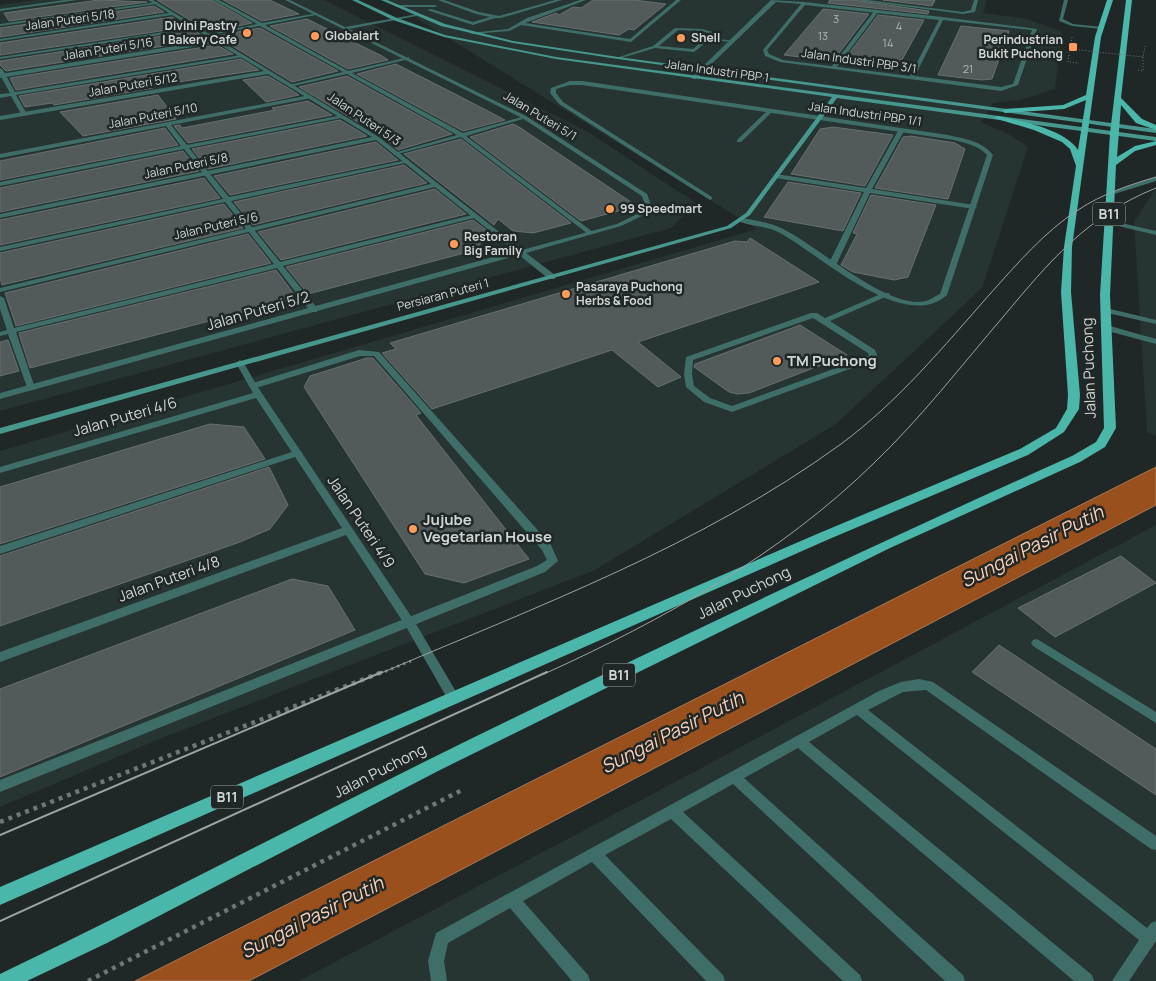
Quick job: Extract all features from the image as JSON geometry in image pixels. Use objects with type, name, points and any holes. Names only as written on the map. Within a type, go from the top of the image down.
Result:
[{"type":"main road","name":"Jalan Industri PBP 1","points":[[354,0],[395,19],[444,36],[495,47],[694,78],[835,97],[998,118],[1086,125]]},
{"type":"main road","name":"Jalan Industri PBP 1","points":[[382,0],[416,15],[472,33],[508,41],[703,70],[1005,111],[1086,125]]},
{"type":"main road","name":"Jalan Puchong","points":[[0,896],[822,537],[1024,452],[1060,430],[1072,409],[1074,395],[1066,292],[1068,247],[1100,28],[1110,0]]},
{"type":"main road","name":"Jalan Puchong","points":[[6,981],[100,936],[434,765],[876,550],[1085,454],[1101,444],[1110,428],[1105,295],[1108,222],[1115,129],[1129,0]]},
{"type":"main road","points":[[1005,111],[1064,107],[1090,96]]},
{"type":"main road","name":"Persiaran Puteri 1","points":[[0,431],[552,276],[697,238],[729,227],[748,214],[835,97]]},
{"type":"main road","points":[[1119,100],[1139,121],[1156,130]]},
{"type":"main road","points":[[998,118],[1020,123],[1062,140],[1072,147],[1079,166]]},
{"type":"main road","points":[[1086,125],[1115,129],[1156,139]]},
{"type":"main road","points":[[1115,129],[1156,130]]},
{"type":"main road","points":[[1112,164],[1124,153],[1134,148],[1156,143]]},
{"type":"street","points":[[0,10],[75,0]]},
{"type":"street","points":[[216,0],[462,135],[590,234]]},
{"type":"street","name":"Jalan Puteri 5/1","points":[[287,0],[524,117],[644,194],[648,205],[644,213],[619,225],[523,252]]},
{"type":"street","points":[[440,0],[494,17]]},
{"type":"street","points":[[397,6],[430,8],[473,24],[560,0]]},
{"type":"street","points":[[472,33],[509,30],[529,19],[584,0]]},
{"type":"street","points":[[521,24],[631,41],[679,0]]},
{"type":"street","points":[[694,78],[774,0],[942,18],[912,78]]},
{"type":"street","points":[[858,0],[963,13],[973,11],[976,0]]},
{"type":"street","points":[[1066,0],[1061,20],[1072,24],[1100,28]]},
{"type":"street","points":[[0,25],[153,2]]},
{"type":"street","name":"Jalan Puteri 5/3","points":[[153,2],[377,138],[552,276]]},
{"type":"street","points":[[347,28],[416,15],[430,8],[448,3]]},
{"type":"street","name":"Jalan Industri PBP 3/1","points":[[804,3],[765,52],[770,57],[989,88],[1015,85],[1035,29],[942,18]]},
{"type":"street","points":[[834,67],[877,11]]},
{"type":"street","name":"Jalan Puteri 5/18","points":[[0,40],[173,14]]},
{"type":"street","points":[[208,35],[316,14]]},
{"type":"street","points":[[0,58],[197,28]]},
{"type":"street","points":[[618,58],[655,47],[694,51],[714,34],[681,28],[677,29],[655,47]]},
{"type":"street","points":[[508,41],[509,30]]},
{"type":"street","points":[[710,39],[732,41]]},
{"type":"street","name":"Jalan Puteri 5/16","points":[[1,73],[218,41]]},
{"type":"street","points":[[0,96],[241,56]]},
{"type":"street","points":[[291,86],[407,58]]},
{"type":"street","name":"Jalan Puteri 5/12","points":[[0,118],[269,72]]},
{"type":"street","points":[[1,73],[24,114]]},
{"type":"street","name":"Jalan Industri PBP 1/1","points":[[710,198],[561,103],[553,93],[554,88],[570,83],[582,83],[818,118],[964,141],[987,150],[990,155],[990,160],[944,295],[938,301],[926,304],[909,303],[886,295],[858,282],[833,263],[785,232],[764,224],[740,220]]},
{"type":"street","name":"Jalan Puteri 5/10","points":[[0,156],[310,97]]},
{"type":"street","points":[[739,141],[770,111]]},
{"type":"street","points":[[0,184],[341,116]]},
{"type":"street","points":[[396,154],[524,117]]},
{"type":"street","points":[[168,125],[314,310]]},
{"type":"street","points":[[833,263],[868,191],[901,131]]},
{"type":"street","name":"Jalan Puteri 5/8","points":[[0,216],[377,138]]},
{"type":"street","points":[[0,249],[405,161]]},
{"type":"street","points":[[776,176],[974,207]]},
{"type":"street","points":[[1111,193],[1156,179]]},
{"type":"street","name":"Jalan Puteri 5/6","points":[[0,290],[437,185]]},
{"type":"street","points":[[0,334],[476,216]]},
{"type":"street","points":[[1108,222],[1156,233]]},
{"type":"street","name":"Jalan Puteri 5/2","points":[[0,396],[523,252]]},
{"type":"street","points":[[824,321],[886,295]]},
{"type":"street","points":[[0,298],[31,388]]},
{"type":"street","points":[[1106,310],[1156,322]]},
{"type":"street","points":[[814,315],[824,321],[872,352],[874,357],[732,409],[707,400],[690,387],[688,374],[689,359],[814,315]]},
{"type":"street","points":[[1107,328],[1156,342]]},
{"type":"street","name":"Jalan Puteri 4/6","points":[[0,470],[256,390],[359,353],[376,354],[547,548],[553,561],[541,569],[409,622]]},
{"type":"street","name":"Jalan Puteri 4/9","points":[[240,363],[409,622],[454,699]]},
{"type":"street","points":[[0,550],[298,453]]},
{"type":"street","name":"Jalan Puteri 4/8","points":[[0,657],[348,530]]},
{"type":"street","points":[[0,786],[409,622]]},
{"type":"street","points":[[1037,644],[1155,716]]},
{"type":"street","points":[[439,981],[436,960],[441,938],[858,709],[899,687],[915,682],[928,686],[1156,844]]},
{"type":"street","points":[[858,709],[1152,933],[1120,981]]},
{"type":"street","points":[[799,742],[1086,981]]},
{"type":"street","points":[[734,777],[956,981]]},
{"type":"street","points":[[672,811],[854,981]]},
{"type":"street","points":[[594,854],[717,981]]},
{"type":"street","points":[[512,898],[582,981]]},
{"type":"path","points":[[1068,62],[1072,37]]},
{"type":"path","points":[[1143,71],[1145,46]]},
{"type":"path","points":[[1070,49],[1143,57]]},
{"type":"path","points":[[0,822],[169,754],[427,655]]},
{"type":"path","points":[[88,981],[462,790]]},
{"type":"shaded area","points":[[35,0],[324,0],[588,132],[696,203],[671,228],[0,411],[0,5]]},
{"type":"shaded area","points":[[387,0],[987,0],[983,13],[1027,19],[1062,32],[1055,89],[1020,100],[993,103],[981,122],[1010,135],[1028,147],[982,288],[836,424],[595,570],[157,740],[0,807],[0,451],[757,229]]},
{"type":"shaded area","points":[[1156,188],[1156,436],[1147,432],[1134,222]]},
{"type":"shaded area","points":[[1156,525],[1156,981],[299,981],[692,773]]},
{"type":"water","name":"Sungai Pasir Putih","points":[[1156,467],[1156,505],[249,981],[135,981]]},
{"type":"building","points":[[99,0],[147,2],[9,21],[4,13]]},
{"type":"building","points":[[157,0],[212,0],[252,23],[209,32]]},
{"type":"building","points":[[223,0],[270,0],[299,14],[262,21]]},
{"type":"building","points":[[593,0],[634,0],[666,4],[634,30],[629,29],[619,35],[532,22],[556,13],[559,15],[573,7],[581,8]]},
{"type":"building","points":[[830,0],[854,0],[929,11],[928,14],[828,3]]},
{"type":"building","points":[[883,0],[935,0],[932,6]]},
{"type":"building","points":[[154,6],[164,12],[0,37],[0,28]]},
{"type":"building","points":[[823,9],[869,14],[833,61],[784,55]]},
{"type":"building","points":[[878,15],[924,20],[898,67],[887,68],[842,63]]},
{"type":"building","points":[[172,17],[187,27],[0,55],[0,43]]},
{"type":"building","points":[[307,19],[388,60],[348,69],[270,26]]},
{"type":"building","points":[[961,26],[1009,31],[992,79],[982,80],[938,75]]},
{"type":"building","points":[[260,28],[338,71],[292,82],[216,36]]},
{"type":"building","points":[[195,31],[208,39],[6,71],[0,65],[0,61]]},
{"type":"building","points":[[217,45],[233,54],[16,90],[10,78]]},
{"type":"building","points":[[241,59],[259,70],[151,86],[153,88],[54,105],[52,103],[25,107],[19,96]]},
{"type":"building","points":[[396,64],[505,120],[463,131],[357,74]]},
{"type":"building","points":[[268,76],[299,95],[266,102],[243,80]]},
{"type":"building","points":[[347,76],[452,134],[398,150],[380,135],[299,87]]},
{"type":"building","points":[[158,95],[176,119],[83,136],[60,112]]},
{"type":"building","points":[[308,101],[332,115],[188,143],[174,126],[180,125],[182,128],[275,110],[272,108]]},
{"type":"building","points":[[340,120],[367,136],[208,169],[192,149]]},
{"type":"building","points":[[513,124],[637,206],[581,221],[470,137]]},
{"type":"building","points":[[833,127],[893,135],[865,186],[791,174],[820,129]]},
{"type":"building","points":[[165,128],[178,145],[0,180],[0,161]]},
{"type":"building","points":[[911,136],[955,143],[965,149],[948,199],[875,188],[903,137]]},
{"type":"building","points":[[461,139],[571,223],[533,233],[513,231],[498,219],[494,225],[404,154]]},
{"type":"building","points":[[376,142],[398,160],[230,195],[214,176]]},
{"type":"building","points":[[183,151],[199,171],[0,212],[0,188]]},
{"type":"building","points":[[404,165],[427,183],[253,225],[234,202]]},
{"type":"building","points":[[204,178],[220,198],[0,245],[0,220]]},
{"type":"building","points":[[788,182],[861,193],[843,231],[764,217]]},
{"type":"building","points":[[435,189],[466,214],[281,260],[258,232]]},
{"type":"building","points":[[871,195],[936,205],[908,277],[894,280],[853,272],[841,265],[857,234],[853,233]]},
{"type":"building","points":[[224,204],[243,228],[2,285],[0,278],[0,253]]},
{"type":"building","points":[[473,220],[489,232],[476,250],[308,294],[286,267]]},
{"type":"building","points":[[248,234],[271,263],[16,326],[5,293]]},
{"type":"building","points":[[750,238],[819,282],[638,342],[681,377],[658,387],[612,350],[432,409],[382,353],[396,349],[390,343],[735,241],[747,242]]},
{"type":"building","points":[[276,270],[297,298],[30,368],[19,333]]},
{"type":"building","name":"TM Puchong","points":[[800,325],[847,355],[749,393],[737,394],[729,392],[694,367],[695,364]]},
{"type":"building","points":[[8,340],[19,371],[0,376],[0,342]]},
{"type":"building","points":[[367,358],[373,358],[421,413],[416,415],[529,559],[464,583],[425,574],[304,387],[310,376]]},
{"type":"building","points":[[210,424],[244,427],[265,459],[0,544],[0,487]]},
{"type":"building","points":[[269,467],[288,505],[270,529],[240,542],[0,626],[0,556]]},
{"type":"building","points":[[1121,556],[1156,583],[1055,637],[1018,608]]},
{"type":"building","points":[[292,579],[328,586],[355,630],[0,777],[0,689]]},
{"type":"building","points":[[999,645],[1156,749],[1156,795],[972,672]]},
{"type":"tram line","points":[[379,674],[617,572],[675,544],[787,480],[841,444],[882,410],[920,373],[1021,260],[1054,228],[1078,210],[1097,199],[1156,177]]},
{"type":"tram line","points":[[544,674],[676,608],[760,556],[800,527],[838,496],[891,446],[940,392],[1037,277],[1071,242],[1110,212],[1156,188]]},
{"type":"tram line","points":[[0,835],[382,672]]},
{"type":"tram line","points":[[0,921],[547,672]]},
{"type":"place","name":"Divini Pastry | Bakery Cafe","points":[[247,33]]},
{"type":"place","name":"Globalart","points":[[315,36]]},
{"type":"place","name":"Shell","points":[[681,38]]},
{"type":"place","name":"Perindustrian Bukit Puchong","points":[[1073,47]]},
{"type":"place","name":"99 Speedmart","points":[[610,209]]},
{"type":"place","name":"Restoran Big Family","points":[[454,244]]},
{"type":"place","name":"Pasaraya Puchong Herbs & Food","points":[[566,294]]},
{"type":"place","name":"TM Puchong","points":[[777,361]]},
{"type":"place","name":"Jujube Vegetarian House","points":[[413,529]]}]
